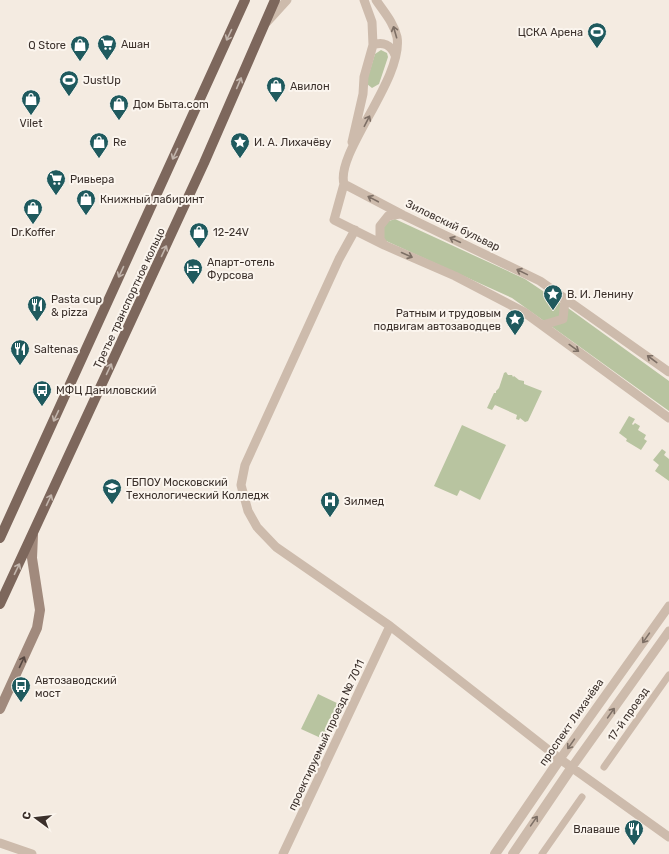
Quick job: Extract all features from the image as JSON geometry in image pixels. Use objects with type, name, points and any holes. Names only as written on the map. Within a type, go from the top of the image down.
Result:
[{"type":"main road","name":"Третье транспортное кольцо","points":[[0,538],[246,0]]},
{"type":"main road","name":"Третье транспортное кольцо","points":[[0,604],[204,163],[275,0]]},
{"type":"main road","points":[[0,709],[37,628],[39,619],[40,610],[32,558],[33,535]]},
{"type":"street","points":[[263,26],[287,0]]},
{"type":"street","points":[[364,0],[372,22],[373,45],[364,77],[364,87],[334,220],[384,245],[496,296],[543,325],[669,418]]},
{"type":"street","points":[[348,158],[394,64],[397,37],[393,25],[376,0]]},
{"type":"street","points":[[373,45],[380,42],[386,44],[392,49],[395,55]]},
{"type":"street","points":[[364,87],[370,95],[380,95]]},
{"type":"street","name":"Зиловский бульвар","points":[[344,181],[401,214],[540,281],[669,372]]},
{"type":"street","points":[[384,245],[378,232],[382,220],[388,216],[401,214]]},
{"type":"street","points":[[355,230],[339,259],[245,465],[241,485],[243,499],[251,520],[265,537],[276,547],[390,626],[560,759],[669,837]]},
{"type":"street","points":[[543,325],[563,319],[565,300],[556,291]]},
{"type":"street","name":"проспект Лихачёва","points":[[495,854],[560,759],[669,606]]},
{"type":"street","name":"проектируемый проезд № 7011","points":[[283,854],[390,626]]},
{"type":"street","points":[[513,854],[572,767],[669,631]]},
{"type":"street","name":"17-й проезд","points":[[604,767],[669,675]]},
{"type":"street","points":[[542,854],[582,797]]},
{"type":"street","points":[[0,843],[32,854]]},
{"type":"green space","points":[[381,50],[387,53],[388,57],[379,84],[372,88],[367,84],[367,80],[375,54]]},
{"type":"green space","points":[[395,219],[525,279],[568,308],[669,381],[669,411],[512,298],[384,240],[383,227],[386,222]]},
{"type":"green space","points":[[506,372],[508,375],[512,375],[519,380],[524,381],[524,384],[542,391],[528,421],[525,422],[520,418],[519,420],[516,419],[517,415],[495,405],[492,410],[487,408],[494,393],[496,393],[499,388],[504,373]]},
{"type":"green space","points":[[629,416],[635,419],[632,424],[633,425],[635,423],[640,426],[638,430],[646,435],[644,439],[647,441],[641,450],[626,441],[627,439],[619,433]]},
{"type":"green space","points":[[462,425],[506,445],[480,500],[460,490],[457,496],[434,486]]},
{"type":"green space","points":[[662,449],[666,452],[664,455],[669,459],[669,481],[655,471],[659,465],[653,460]]},
{"type":"green space","points":[[318,694],[339,704],[323,739],[301,729]]},
{"type":"place","name":"ЦСКА Арена","points":[[597,49]]},
{"type":"place","name":"Ашан","points":[[107,61]]},
{"type":"place","name":"Q Store","points":[[80,62]]},
{"type":"place","name":"JustUp","points":[[69,97]]},
{"type":"place","name":"Авилон","points":[[276,103]]},
{"type":"place","name":"Vilet","points":[[31,116]]},
{"type":"place","name":"Дом Быта.com","points":[[119,121]]},
{"type":"place","name":"Re","points":[[99,159]]},
{"type":"place","name":"И. А. Лихачёву","points":[[240,159]]},
{"type":"place","name":"Ривьера","points":[[56,196]]},
{"type":"place","name":"Книжный лабиринт","points":[[86,216]]},
{"type":"place","name":"Dr.Koffer","points":[[33,225]]},
{"type":"place","name":"12-24V","points":[[199,249]]},
{"type":"place","name":"Апарт-отель Фурсова","points":[[193,285]]},
{"type":"place","name":"В. И. Ленину","points":[[553,311]]},
{"type":"place","name":"Pasta cup & pizza","points":[[37,322]]},
{"type":"place","name":"Ратным и трудовым подвигам автозаводцев","points":[[515,336]]},
{"type":"place","name":"Saltenas","points":[[20,366]]},
{"type":"place","name":"МФЦ Даниловский","points":[[42,407]]},
{"type":"place","name":"ГБПОУ Московский Технологический Колледж","points":[[112,505]]},
{"type":"place","name":"Зилмед","points":[[330,518]]},
{"type":"place","name":"Автозаводский мост","points":[[21,703]]},
{"type":"place","name":"Влаваше","points":[[634,846]]}]
